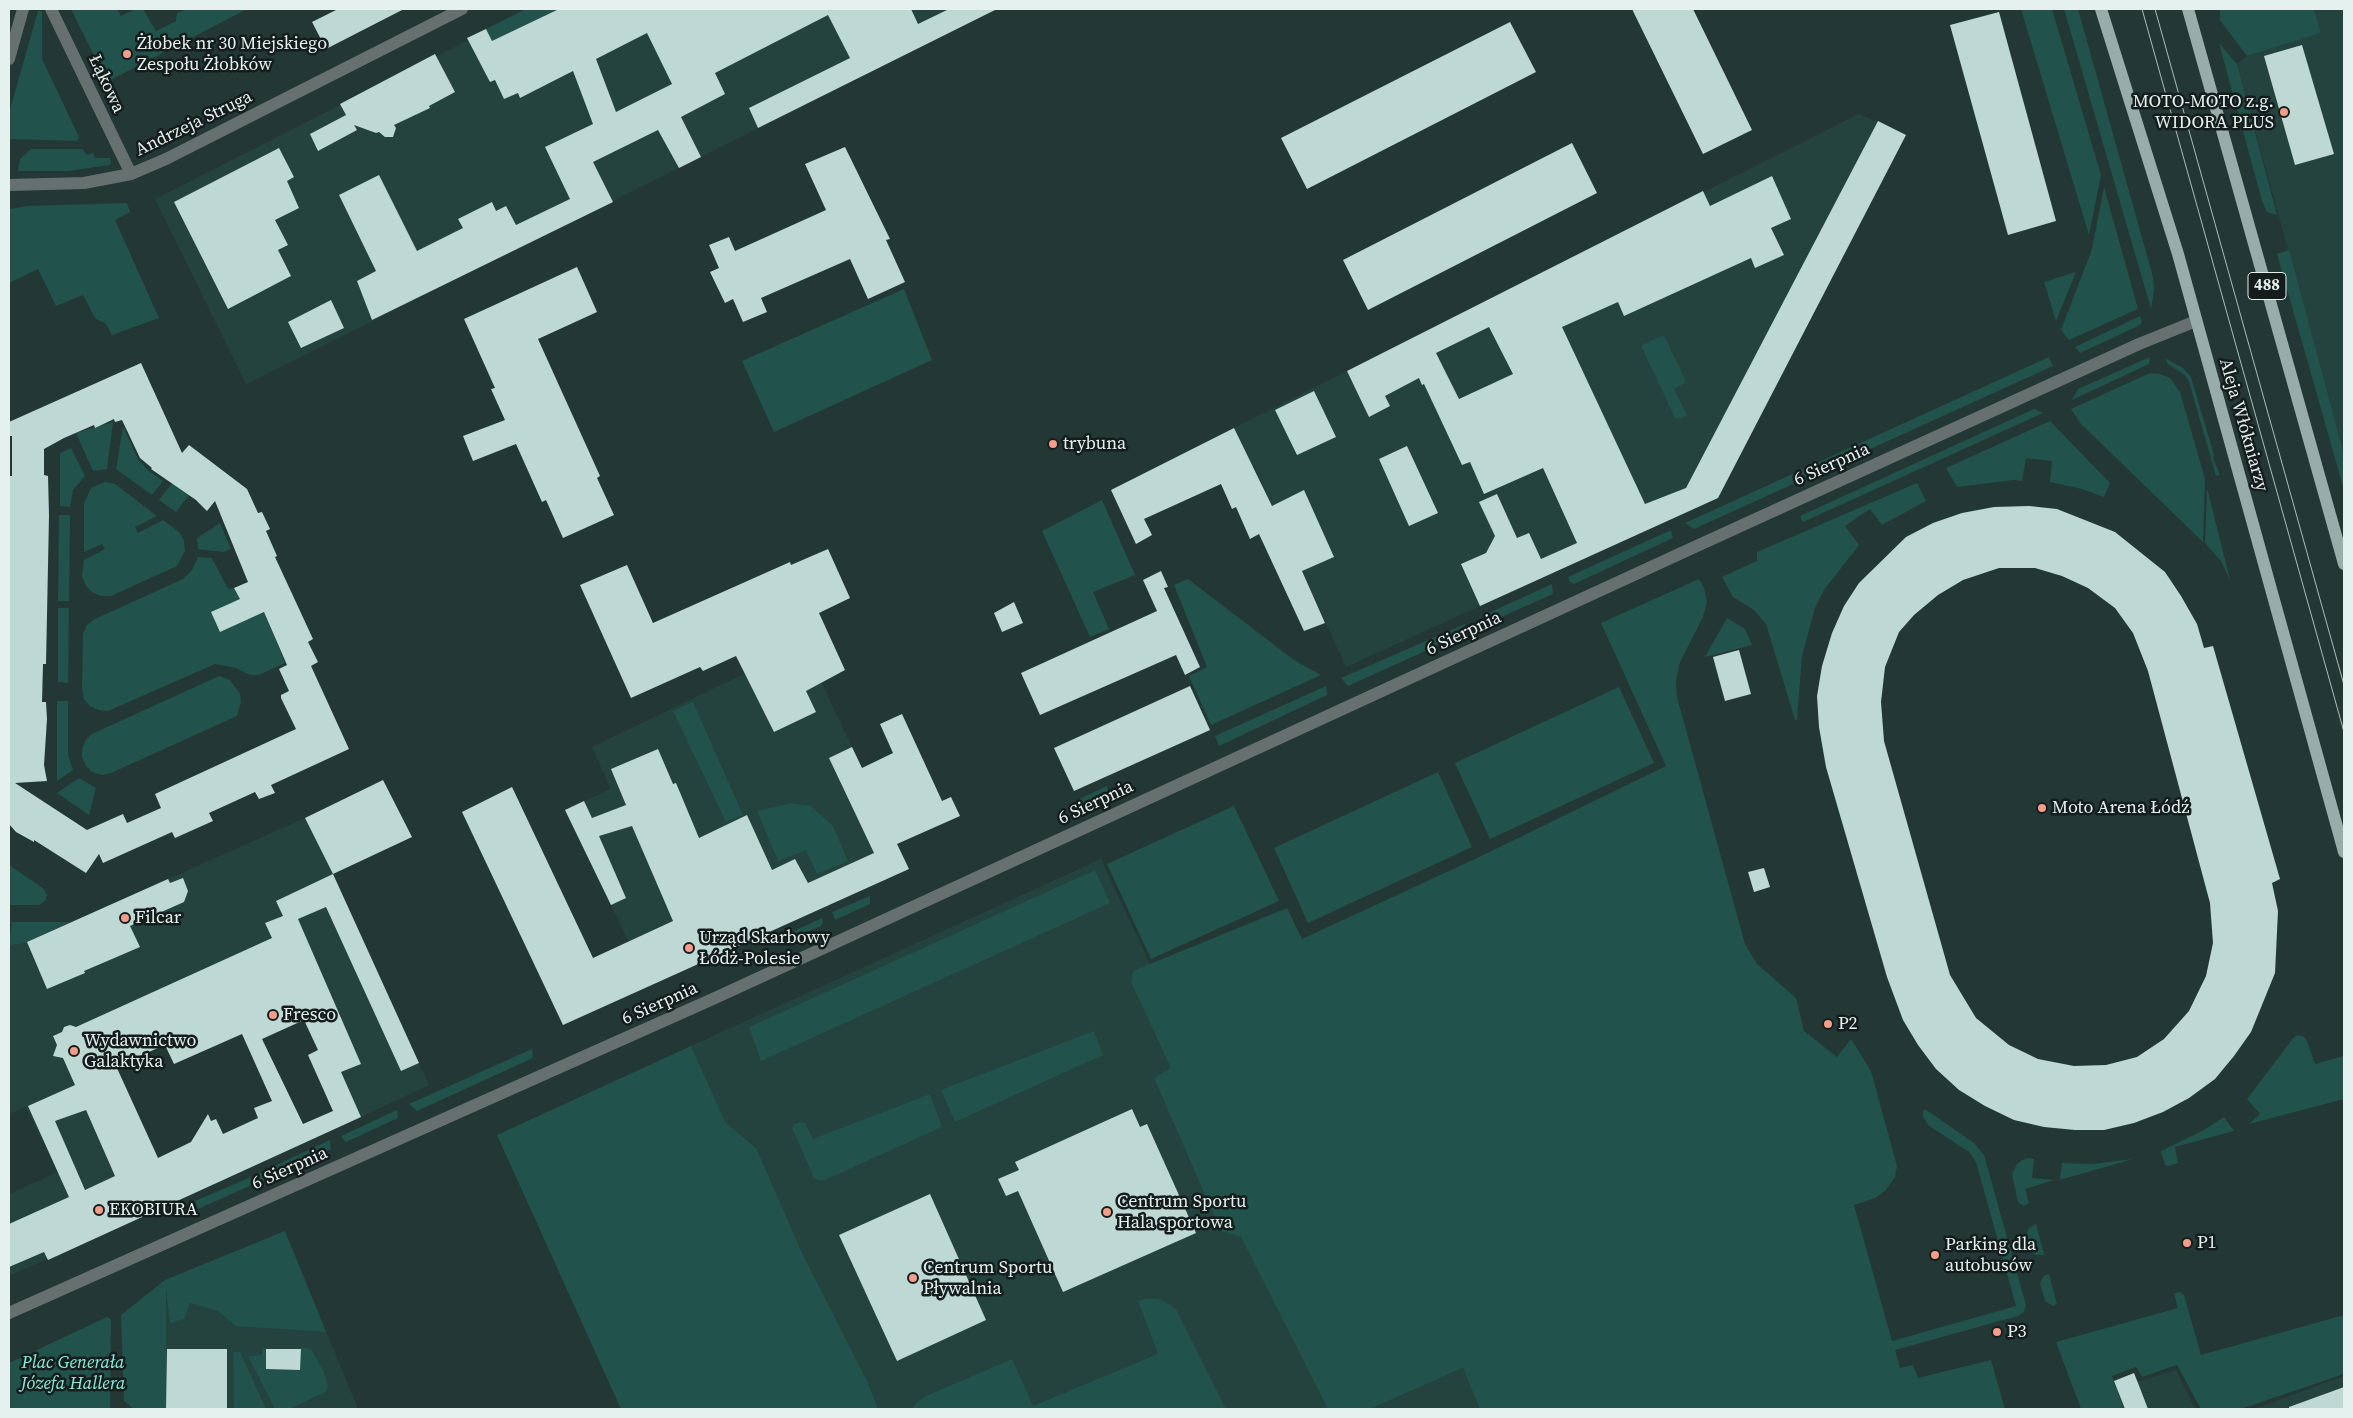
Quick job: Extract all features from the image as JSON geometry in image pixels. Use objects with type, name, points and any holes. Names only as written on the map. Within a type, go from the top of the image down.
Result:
[{"type":"main road","name":"Aleja Włókniarzy","points":[[2101,9],[2159,192],[2344,852]]},
{"type":"main road","name":"488","points":[[2188,9],[2344,564]]},
{"type":"street","points":[[9,60],[23,9]]},
{"type":"street","name":"Łąkowa","points":[[52,9],[130,174]]},
{"type":"street","name":"Andrzeja Struga","points":[[9,186],[84,183],[130,174],[166,160],[462,9]]},
{"type":"street","name":"6 Sierpnia","points":[[9,1314],[715,998],[1688,550],[2139,344],[2196,321]]},
{"type":"shaded area","points":[[530,9],[997,9],[246,384],[155,199]]},
{"type":"shaded area","points":[[2314,9],[2344,9],[2344,454],[2237,64],[2247,56],[2321,33]]},
{"type":"shaded area","points":[[1859,114],[1906,135],[1718,498],[1346,667],[1254,466],[1252,466],[1234,428]]},
{"type":"shaded area","points":[[804,645],[909,869],[774,929],[639,963],[565,810],[611,789],[592,747]]},
{"type":"shaded area","points":[[305,818],[333,874],[429,1085],[361,1117],[301,984],[304,981],[97,1075],[158,1209],[9,1276],[9,1194],[58,1172],[26,1107],[9,1114],[9,946],[27,942]]},
{"type":"shaded area","points":[[1101,859],[1357,1409],[621,1409],[756,1148],[726,1123],[691,1046]]},
{"type":"shaded area","points":[[285,1231],[358,1409],[165,1409],[165,1280]]},
{"type":"shaded area","points":[[1481,1358],[1509,1409],[1370,1409],[1463,1368]]},
{"type":"shaded area","points":[[2176,1370],[2195,1409],[2125,1409],[2114,1381],[2134,1373],[2138,1382]]},
{"type":"shaded area","points":[[2344,1376],[2344,1409],[2254,1409]]},
{"type":"green space","name":"Żłobek nr 30 Miejskiego Zespołu Żłobków","points":[[71,9],[117,9],[121,16],[136,9],[143,9],[156,31],[176,21],[177,13],[186,9],[247,9],[107,82]]},
{"type":"green space","points":[[526,9],[559,9],[492,42],[486,29]]},
{"type":"green space","points":[[2021,9],[2052,9],[2101,175],[2089,235]]},
{"type":"green space","points":[[2064,9],[2078,9],[2153,277],[2154,290],[2151,309]]},
{"type":"green space","points":[[2220,9],[2314,9],[2321,33],[2247,56],[2220,20]]},
{"type":"green space","points":[[38,11],[42,11],[42,59],[79,137],[77,141],[9,139],[9,113]]},
{"type":"green space","points":[[2219,43],[2237,64],[2277,215],[2267,212],[2262,201]]},
{"type":"green space","points":[[31,149],[82,149],[87,155],[93,153],[95,158],[110,158],[111,163],[109,165],[69,171],[18,171],[20,159]]},
{"type":"green space","points":[[2104,187],[2138,309],[2069,340],[2061,330],[2092,249]]},
{"type":"green space","points":[[127,203],[130,212],[115,220],[159,318],[112,335],[106,324],[95,318],[83,295],[56,306],[38,269],[9,283],[9,209],[28,206]]},
{"type":"green space","points":[[2289,250],[2344,454],[2344,490],[2277,254]]},
{"type":"green space","points":[[2076,272],[2056,321],[2044,282]]},
{"type":"green space","points":[[904,289],[932,360],[774,432],[742,361]]},
{"type":"green space","points":[[2140,316],[2142,323],[2136,327],[2080,353],[2075,347]]},
{"type":"green space","points":[[1664,335],[1686,382],[1674,389],[1687,415],[1679,419],[1675,418],[1642,348],[1642,345]]},
{"type":"green space","points":[[2049,357],[2053,366],[1694,529],[1685,523]]},
{"type":"green space","points":[[2150,357],[2149,364],[2072,400],[2078,389]]},
{"type":"green space","points":[[2165,358],[2183,368],[2191,377],[2214,455],[2213,458],[2220,475],[2216,476],[2189,382],[2185,375],[2168,364]]},
{"type":"green space","points":[[2150,373],[2170,378],[2180,392],[2205,479],[2203,542],[2081,424],[2071,409]]},
{"type":"green space","points":[[2034,409],[2043,413],[1803,522],[1800,516]]},
{"type":"green space","points":[[2050,421],[2110,483],[2104,497],[2082,489],[2050,482],[2052,461],[2026,458],[2022,481],[2014,480],[1957,487],[1946,468]]},
{"type":"green space","points":[[113,422],[107,469],[93,471],[76,433]]},
{"type":"green space","points":[[123,426],[138,459],[149,471],[163,481],[152,495],[116,469]]},
{"type":"green space","points":[[71,448],[85,476],[73,490],[70,507],[60,506],[60,453]]},
{"type":"green space","points":[[105,482],[115,484],[157,516],[135,527],[138,533],[163,520],[180,533],[184,541],[185,551],[177,566],[111,596],[101,596],[92,592],[86,586],[82,576],[84,560],[105,549],[102,544],[84,552],[84,503],[91,488]]},
{"type":"green space","points":[[172,483],[189,495],[176,512],[159,500]]},
{"type":"green space","points":[[1917,483],[1926,501],[1882,525],[1870,509],[1845,526],[1859,545],[1824,590],[1815,608],[1802,656],[1797,720],[1795,720],[1766,624],[1754,610],[1733,597],[1722,577],[1757,561],[1757,552]]},
{"type":"green space","points":[[2207,488],[2230,580],[2221,561],[2205,543]]},
{"type":"green space","points":[[1102,500],[1135,575],[1093,592],[1109,629],[1090,637],[1042,531]]},
{"type":"green space","points":[[59,515],[70,515],[69,601],[58,601]]},
{"type":"green space","points":[[220,523],[231,549],[223,552],[198,549],[197,538]]},
{"type":"green space","points":[[1671,530],[1673,538],[1574,584],[1570,582],[1568,577]]},
{"type":"green space","points":[[198,557],[212,558],[228,589],[235,588],[249,619],[264,612],[285,663],[259,675],[250,675],[236,668],[215,664],[108,711],[90,706],[84,699],[82,688],[83,634],[87,625],[95,619],[183,579],[192,570]]},
{"type":"green space","points":[[1188,579],[1294,660],[1321,675],[1211,725],[1189,676],[1207,667],[1174,585]]},
{"type":"green space","points":[[1699,579],[1704,588],[1707,602],[1703,617],[1680,662],[1676,681],[1677,697],[1745,944],[1757,964],[1796,998],[1804,1031],[1837,1057],[1851,1039],[1871,1071],[1897,1166],[1895,1177],[1885,1191],[1875,1198],[1854,1205],[1892,1341],[2016,1306],[1976,1162],[1969,1152],[1928,1125],[1923,1117],[1925,1109],[1974,1143],[1984,1155],[2026,1305],[2024,1312],[2018,1316],[1895,1350],[1900,1368],[1913,1365],[1918,1378],[1991,1360],[2005,1409],[1480,1409],[1463,1368],[1370,1409],[1328,1409],[1241,1237],[1221,1231],[1154,1078],[1171,1068],[1131,982],[1133,971],[1287,908],[1302,939],[1477,858],[1666,766],[1601,623]]},
{"type":"green space","points":[[1552,584],[1553,594],[1490,622],[1484,615]]},
{"type":"green space","points":[[58,608],[69,608],[68,683],[58,682]]},
{"type":"green space","points":[[1727,618],[1745,629],[1752,645],[1705,657]]},
{"type":"green space","points":[[1465,624],[1465,633],[1348,686],[1341,678]]},
{"type":"green space","points":[[219,676],[230,680],[240,694],[241,702],[237,716],[111,773],[102,775],[92,772],[86,766],[82,757],[82,749],[86,740],[92,734]]},
{"type":"green space","points":[[1326,686],[1327,695],[1219,746],[1215,736]]},
{"type":"green space","points":[[1619,687],[1654,763],[1490,839],[1455,763]]},
{"type":"green space","points":[[57,701],[68,701],[68,755],[73,770],[57,781]]},
{"type":"green space","points":[[693,702],[743,815],[726,822],[673,711]]},
{"type":"green space","points":[[1438,772],[1472,847],[1308,923],[1274,848]]},
{"type":"green space","points":[[79,778],[96,788],[89,815],[57,793]]},
{"type":"green space","points":[[1107,786],[1110,796],[1073,812],[1077,800]]},
{"type":"green space","points":[[791,803],[811,806],[833,826],[848,861],[817,874],[806,850],[778,861],[757,811]]},
{"type":"green space","points":[[1234,806],[1279,901],[1151,959],[1107,864]]},
{"type":"green space","points":[[9,865],[44,889],[47,895],[45,901],[39,905],[9,905]]},
{"type":"green space","points":[[1095,870],[1110,903],[761,1061],[749,1027]]},
{"type":"green space","points":[[870,896],[870,904],[835,920],[832,912]]},
{"type":"green space","points":[[822,918],[821,926],[783,942],[776,939]]},
{"type":"green space","points":[[12,922],[70,922],[27,942],[9,946]]},
{"type":"green space","points":[[1094,1031],[1103,1055],[955,1122],[941,1090]]},
{"type":"green space","points":[[2298,1035],[2303,1036],[2307,1041],[2315,1064],[2344,1056],[2344,1099],[2249,1124],[2260,1114],[2247,1099],[2294,1037]]},
{"type":"green space","points":[[691,1046],[726,1123],[756,1148],[803,1255],[867,1381],[878,1409],[621,1409],[497,1135]]},
{"type":"green space","points":[[532,1049],[533,1058],[417,1111],[409,1104]]},
{"type":"green space","points":[[930,1094],[942,1127],[825,1180],[820,1181],[814,1178],[792,1128],[794,1124],[805,1123],[813,1139]]},
{"type":"green space","points":[[397,1110],[398,1118],[346,1142],[341,1136]]},
{"type":"green space","points":[[2224,1117],[2234,1131],[2175,1147],[2178,1163],[2165,1165],[2161,1151],[2202,1131]]},
{"type":"green space","points":[[330,1140],[331,1149],[277,1174],[274,1171],[272,1167]]},
{"type":"green space","points":[[2029,1158],[2034,1159],[2032,1178],[2054,1180],[2025,1189],[2029,1203],[2024,1206],[2018,1202],[2012,1174],[2017,1164]]},
{"type":"green space","points":[[2133,1159],[2060,1180],[2062,1163],[2093,1164]]},
{"type":"green space","points":[[265,1171],[265,1179],[198,1209],[195,1201]]},
{"type":"green space","points":[[2036,1224],[2044,1255],[2036,1255],[2031,1252],[2027,1234],[2028,1229]]},
{"type":"green space","points":[[285,1231],[326,1332],[236,1326],[218,1311],[190,1303],[184,1319],[170,1323],[166,1288],[166,1409],[134,1409],[124,1401],[121,1315],[165,1280]]},
{"type":"green space","points":[[2049,1274],[2057,1304],[2053,1306],[2045,1301],[2040,1283],[2044,1276]]},
{"type":"green space","points":[[2180,1292],[2184,1295],[2201,1355],[2344,1315],[2344,1374],[2241,1409],[2201,1409],[2177,1365],[2142,1377],[2136,1367],[2112,1376],[2124,1409],[2081,1409],[2056,1342],[2178,1308],[2174,1293]]},
{"type":"green space","points":[[1148,1298],[1162,1300],[1176,1309],[1226,1409],[913,1409],[916,1403],[926,1396],[1012,1359],[1033,1406],[1158,1354],[1138,1301]]},
{"type":"green space","name":"Plac Generała Józefa Hallera","points":[[107,1317],[111,1319],[110,1409],[9,1409],[9,1363]]},
{"type":"green space","points":[[301,1347],[311,1349],[325,1374],[328,1388],[325,1392],[290,1409],[275,1409],[248,1356],[262,1355],[262,1348],[266,1349],[266,1369],[300,1370]]},
{"type":"green space","points":[[233,1352],[240,1352],[266,1409],[234,1409]]},
{"type":"building","points":[[338,9],[404,9],[326,49],[312,22]]},
{"type":"building","points":[[559,9],[911,9],[918,24],[949,9],[997,9],[758,128],[749,108],[850,58],[828,15],[715,73],[725,94],[681,117],[701,157],[679,168],[658,130],[593,162],[613,202],[372,320],[357,281],[376,271],[339,195],[379,175],[417,251],[463,228],[458,219],[492,202],[496,211],[506,206],[516,225],[570,199],[545,147],[593,124],[573,71],[520,98],[518,93],[504,99],[495,80],[490,82],[467,38],[486,29],[492,41]],"holes":[[[647,33],[672,84],[616,112],[596,59]]]},
{"type":"building","points":[[1632,9],[1693,9],[1752,130],[1703,154]]},
{"type":"building","points":[[1999,12],[2056,221],[2008,235],[1950,25]]},
{"type":"building","points":[[1510,22],[1536,72],[1307,189],[1281,138]]},
{"type":"building","points":[[2302,45],[2334,154],[2295,165],[2264,56]]},
{"type":"building","points":[[435,54],[455,92],[429,106],[430,108],[394,125],[396,128],[393,137],[385,137],[379,132],[376,133],[354,125],[357,130],[318,151],[310,134],[346,115],[340,104]]},
{"type":"building","points":[[1878,121],[1906,135],[1718,498],[1480,606],[1461,564],[1486,553],[1495,536],[1479,502],[1497,494],[1517,538],[1529,533],[1541,559],[1577,543],[1543,468],[1484,494],[1470,462],[1462,465],[1424,384],[1422,385],[1419,378],[1385,396],[1390,406],[1369,417],[1347,371],[1703,191],[1710,206],[1772,176],[1791,219],[1771,228],[1784,255],[1755,268],[1751,258],[1624,316],[1618,302],[1562,327],[1645,504],[1686,488]],"holes":[[[1489,327],[1513,374],[1459,399],[1436,353]]]},
{"type":"building","points":[[1572,143],[1597,193],[1368,310],[1343,260]]},
{"type":"building","points":[[845,147],[890,239],[886,240],[905,282],[868,299],[850,259],[761,298],[767,312],[743,322],[733,299],[725,303],[710,272],[719,268],[709,245],[729,237],[735,251],[826,210],[805,164]]},
{"type":"building","points":[[279,148],[294,177],[287,181],[299,208],[275,220],[288,245],[278,250],[291,276],[228,309],[174,202]]},
{"type":"building","points":[[577,267],[597,312],[538,339],[600,476],[597,478],[614,515],[563,538],[546,500],[542,502],[516,444],[473,461],[463,436],[505,420],[491,389],[495,388],[464,319]]},
{"type":"building","points":[[331,300],[344,328],[301,348],[288,322]]},
{"type":"building","points":[[141,363],[182,453],[189,445],[247,489],[258,513],[262,512],[270,529],[266,531],[277,556],[275,557],[313,639],[308,642],[318,662],[311,666],[349,749],[271,785],[275,793],[259,799],[255,792],[209,813],[213,821],[175,838],[172,832],[103,863],[99,854],[86,873],[34,840],[34,842],[16,832],[9,824],[9,476],[12,476],[12,436],[9,436],[9,422]],"holes":[[[114,419],[115,422],[122,420],[140,458],[151,469],[196,500],[207,511],[215,501],[248,582],[234,588],[240,599],[211,612],[220,632],[264,612],[287,665],[279,669],[289,691],[281,695],[281,698],[296,729],[155,794],[161,808],[127,823],[123,814],[87,830],[15,783],[47,781],[44,765],[47,719],[46,702],[42,702],[43,664],[46,664],[49,516],[48,476],[44,475],[44,449],[94,425],[95,428]]]},
{"type":"building","points":[[1314,391],[1336,437],[1297,455],[1275,410]]},
{"type":"building","points":[[1234,428],[1272,506],[1304,490],[1334,557],[1302,571],[1325,623],[1304,631],[1259,534],[1250,539],[1236,507],[1232,509],[1221,484],[1144,519],[1152,535],[1136,544],[1111,490]]},
{"type":"building","points":[[1407,446],[1438,513],[1409,526],[1379,459]]},
{"type":"building","name":"Moto Arena Łódź","points":[[2029,506],[2057,509],[2115,532],[2165,572],[2197,624],[2204,648],[2213,646],[2280,879],[2272,883],[2278,911],[2275,973],[2251,1032],[2215,1079],[2189,1098],[2163,1112],[2134,1123],[2104,1130],[2044,1127],[2014,1120],[1985,1106],[1959,1090],[1936,1069],[1918,1045],[1903,1020],[1887,977],[1826,767],[1819,727],[1817,696],[1822,666],[1832,633],[1844,606],[1859,583],[1906,537],[1933,523],[1962,513],[1994,507]],"holes":[[[1999,568],[2035,568],[2062,576],[2088,588],[2115,608],[2133,633],[2148,671],[2210,903],[2213,943],[2206,976],[2189,1011],[2164,1039],[2137,1057],[2106,1065],[2074,1066],[2038,1059],[2009,1045],[1976,1018],[1950,975],[1884,741],[1881,702],[1885,667],[1899,632],[1914,615],[1938,595],[1963,580]]]},
{"type":"building","points":[[828,549],[850,598],[819,613],[845,670],[806,691],[816,712],[774,732],[736,656],[703,671],[700,667],[631,698],[580,585],[627,565],[653,623],[790,562],[791,565]]},
{"type":"building","points":[[1161,571],[1168,587],[1164,588],[1200,667],[1185,675],[1176,655],[1040,715],[1021,673],[1157,611],[1143,580]]},
{"type":"building","points":[[1014,602],[1023,623],[1002,632],[994,613]]},
{"type":"building","points":[[1739,650],[1751,694],[1725,701],[1713,657]]},
{"type":"building","points":[[1190,686],[1210,730],[1074,791],[1054,748]]},
{"type":"building","points":[[902,714],[942,801],[951,797],[960,816],[897,844],[909,869],[563,1025],[462,812],[512,787],[593,958],[673,921],[632,826],[599,836],[626,898],[611,905],[565,810],[584,801],[592,818],[626,805],[611,769],[658,749],[673,784],[676,783],[699,838],[747,815],[772,870],[795,859],[808,883],[874,853],[829,758],[852,747],[862,768],[893,753],[880,724]]},
{"type":"building","points":[[383,780],[412,837],[333,874],[305,818]]},
{"type":"building","points":[[1764,868],[1770,887],[1754,892],[1748,872]]},
{"type":"building","points":[[333,874],[419,1063],[401,1071],[326,907],[298,919],[361,1064],[341,1072],[361,1117],[48,1260],[44,1252],[9,1267],[9,1224],[69,1197],[28,1106],[75,1085],[63,1058],[53,1056],[57,1045],[53,1036],[62,1032],[64,1027],[70,1025],[76,1027],[272,938],[265,923],[283,916],[276,901]],"holes":[[[304,1020],[318,1050],[308,1055],[333,1111],[303,1124],[262,1039]],[[242,1034],[272,1101],[254,1108],[258,1118],[223,1134],[216,1119],[211,1121],[208,1114],[191,1142],[158,1158],[116,1066],[165,1045],[174,1064]],[[86,1110],[115,1176],[85,1190],[55,1121]]]},
{"type":"building","points":[[183,878],[188,891],[184,902],[130,926],[140,947],[47,989],[27,942],[168,879],[170,883]]},
{"type":"building","name":"Centrum Sportu Hala sportowa","points":[[1132,1109],[1140,1127],[1147,1124],[1196,1233],[1063,1292],[1018,1191],[1006,1196],[998,1179],[1019,1170],[1015,1162]]},
{"type":"building","name":"Centrum Sportu Pływalnia","points":[[930,1194],[986,1320],[897,1361],[839,1235]]},
{"type":"building","points":[[167,1349],[227,1349],[227,1409],[166,1409]]},
{"type":"building","points":[[266,1349],[301,1349],[300,1370],[266,1369]]},
{"type":"building","points":[[2134,1373],[2148,1409],[2125,1409],[2114,1381]]},
{"type":"building","points":[[2344,1387],[2344,1409],[2289,1409],[2289,1407]]},
{"type":"tram line","points":[[2142,9],[2344,732]]},
{"type":"tram line","points":[[2155,9],[2344,685]]},
{"type":"place","name":"Żłobek nr 30 Miejskiego Zespołu Żłobków","points":[[127,54]]},
{"type":"place","name":"MOTO-MOTO z.g. WIDORA PLUS","points":[[2284,112]]},
{"type":"place","name":"trybuna","points":[[1053,444]]},
{"type":"place","name":"Moto Arena Łódź","points":[[2042,808]]},
{"type":"place","name":"Filcar","points":[[125,918]]},
{"type":"place","name":"Urząd Skarbowy Łódż-Polesie","points":[[689,948]]},
{"type":"place","name":"Fresco","points":[[273,1015]]},
{"type":"place","name":"P2","points":[[1828,1024]]},
{"type":"place","name":"Wydawnictwo Galaktyka","points":[[74,1051]]},
{"type":"place","name":"EKOBIURA","points":[[99,1210]]},
{"type":"place","name":"Centrum Sportu Hala sportowa","points":[[1107,1212]]},
{"type":"place","name":"P1","points":[[2187,1243]]},
{"type":"place","name":"Parking dla autobusów","points":[[1935,1255]]},
{"type":"place","name":"Centrum Sportu Pływalnia","points":[[913,1278]]},
{"type":"place","name":"P3","points":[[1997,1332]]}]
